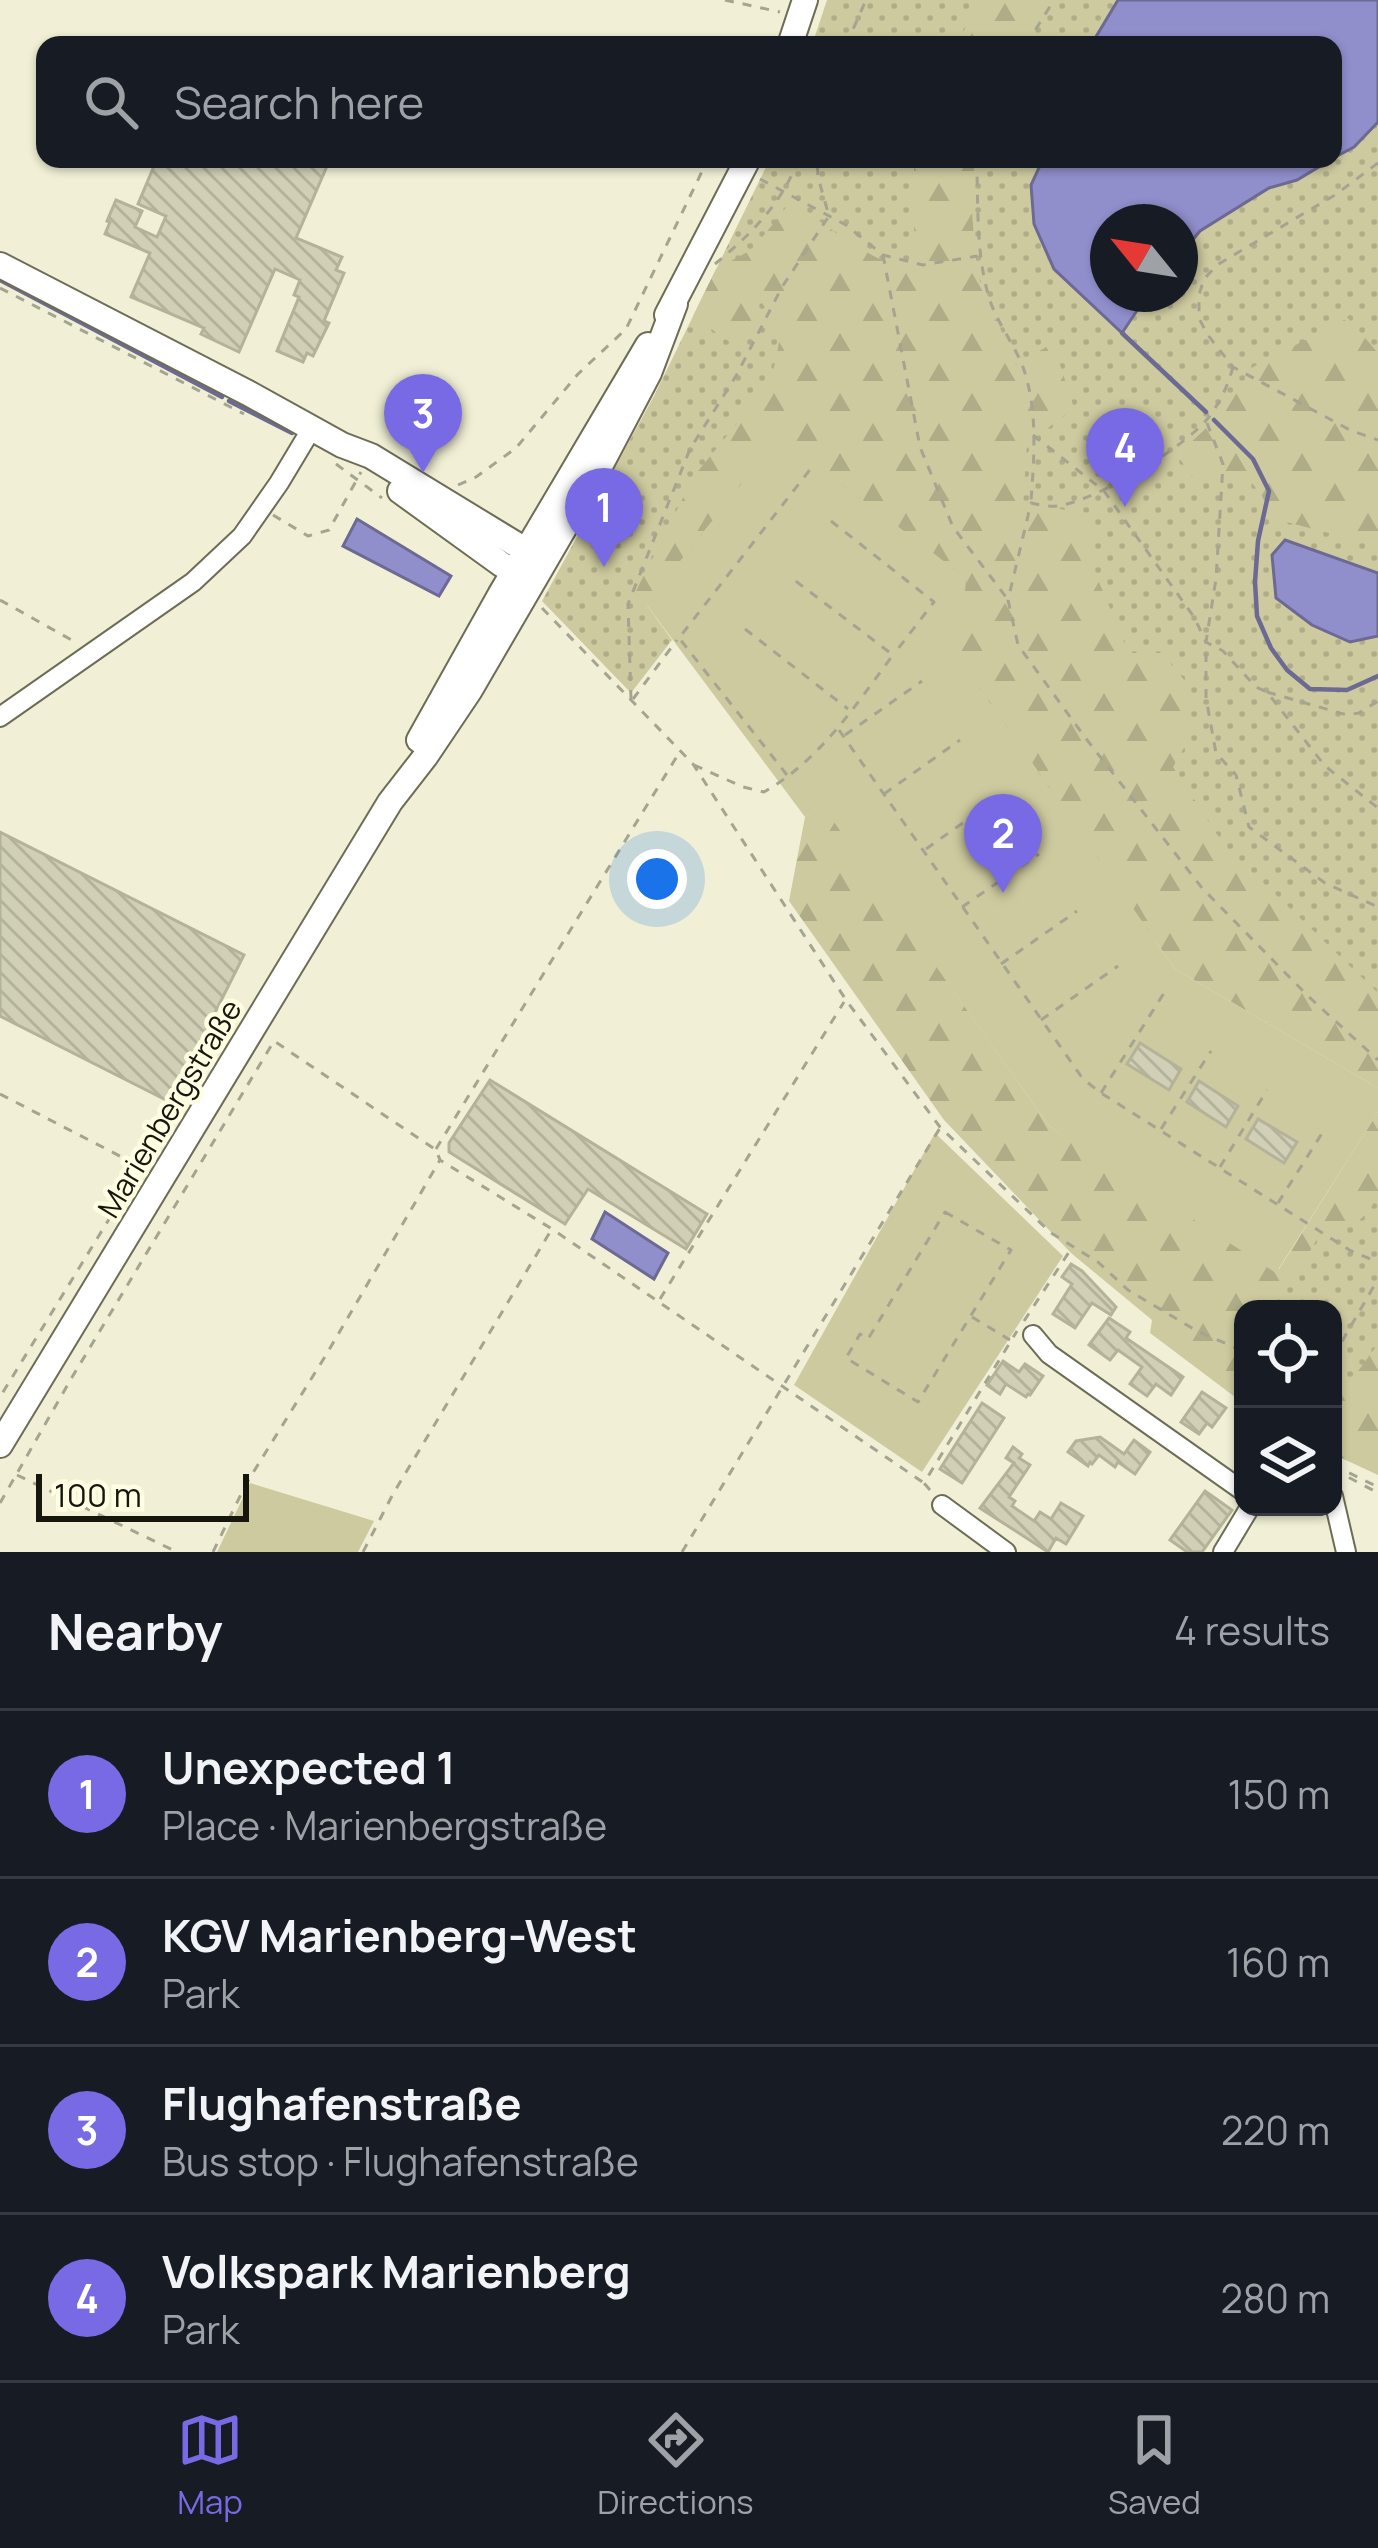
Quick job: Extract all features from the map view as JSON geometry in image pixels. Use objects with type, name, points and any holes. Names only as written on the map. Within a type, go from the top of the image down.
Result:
[{"type":"main road","name":"Marienbergstraße","points":[[0,1445],[390,802],[413,750],[529,572],[630,371],[675,304],[744,168]]},
{"type":"main road","points":[[0,265],[312,428],[360,472],[529,572]]},
{"type":"main road","points":[[340,455],[371,456],[473,521],[529,572]]},
{"type":"street","points":[[0,717],[193,582],[242,536],[312,428]]},
{"type":"street","points":[[1033,1334],[1049,1354],[1234,1485]]},
{"type":"street","points":[[942,1505],[1006,1552]]},
{"type":"street","points":[[1223,1552],[1245,1516]]},
{"type":"street","points":[[1338,1516],[1346,1552]]},
{"type":"path","points":[[725,0],[802,8]]},
{"type":"path","points":[[850,36],[866,0]]},
{"type":"path","points":[[1032,36],[1054,0]]},
{"type":"path","points":[[1378,164],[1217,265],[1204,279],[1199,295],[1199,318],[1233,367],[1350,430],[1378,440]]},
{"type":"path","points":[[434,495],[476,477],[517,448],[578,374],[626,328],[704,168]]},
{"type":"path","points":[[752,168],[846,225],[883,255],[923,265],[979,255]]},
{"type":"path","points":[[818,168],[830,216]]},
{"type":"path","points":[[978,168],[979,255],[989,300],[1031,396],[1031,503],[1008,600]]},
{"type":"path","points":[[632,701],[628,604],[681,471],[782,287],[830,216]]},
{"type":"path","points":[[883,255],[920,447],[953,527],[1008,600],[1018,645],[1202,888],[1378,1060]]},
{"type":"path","points":[[0,288],[242,413]]},
{"type":"path","points":[[1031,503],[1064,506],[1105,491],[1148,466],[1206,421],[1226,390],[1233,367]]},
{"type":"path","points":[[1206,421],[1223,464],[1216,579],[1206,642],[1206,698],[1216,753],[1236,775],[1249,827],[1325,883],[1378,908]]},
{"type":"path","points":[[1033,435],[1105,491],[1194,617],[1206,642],[1223,652],[1256,687],[1347,715],[1378,701]]},
{"type":"path","points":[[340,455],[391,505]]},
{"type":"path","points":[[632,701],[812,467]]},
{"type":"path","points":[[262,508],[308,536],[329,530],[360,472]]},
{"type":"path","points":[[693,764],[764,792],[789,776],[839,730],[934,602],[831,521]]},
{"type":"path","points":[[529,572],[540,605],[693,764],[846,1000],[940,1127],[1051,1233],[1097,1262],[1128,1290],[1234,1347]]},
{"type":"path","points":[[789,576],[893,656]]},
{"type":"path","points":[[0,600],[93,652]]},
{"type":"path","points":[[745,629],[851,711]]},
{"type":"path","points":[[679,638],[789,776]]},
{"type":"path","points":[[843,736],[922,681]]},
{"type":"path","points":[[1267,692],[1325,766],[1378,808]]},
{"type":"path","points":[[839,730],[1083,1079],[1277,1205],[1378,1262]]},
{"type":"path","points":[[884,794],[960,740]]},
{"type":"path","points":[[436,1150],[680,752]]},
{"type":"path","points":[[922,851],[998,798]]},
{"type":"path","points":[[962,907],[1039,854]]},
{"type":"path","points":[[1001,964],[1077,910]]},
{"type":"path","points":[[1041,1020],[1118,966]]},
{"type":"path","points":[[1101,1094],[1164,993]]},
{"type":"path","points":[[658,1301],[846,1000]]},
{"type":"path","points":[[0,1503],[274,1041],[436,1150],[440,1160],[552,1229],[923,1483],[942,1505]]},
{"type":"path","points":[[1160,1130],[1211,1051]]},
{"type":"path","points":[[1219,1168],[1268,1090]]},
{"type":"path","points":[[0,1094],[141,1166],[0,1397]]},
{"type":"path","points":[[682,1552],[940,1127]]},
{"type":"path","points":[[1277,1205],[1326,1127]]},
{"type":"path","points":[[213,1552],[246,1484],[440,1160]]},
{"type":"path","points":[[945,1212],[1011,1250],[971,1316],[918,1402],[846,1358],[860,1334],[868,1339],[945,1212]]},
{"type":"path","points":[[363,1552],[552,1229]]},
{"type":"path","points":[[923,1483],[1072,1248]]},
{"type":"path","points":[[1342,1341],[1378,1279]]},
{"type":"path","points":[[971,1316],[1011,1340]]},
{"type":"path","points":[[0,1378],[9,1382]]},
{"type":"path","points":[[1342,1472],[1378,1490]]},
{"type":"path","points":[[17,1475],[177,1552]]},
{"type":"green space","points":[[827,0],[1378,0],[1378,1088],[646,604],[672,640],[631,693],[542,601],[654,396],[766,168],[1342,168],[1342,36],[815,36]]},
{"type":"green space","points":[[979,0],[1046,0],[1024,36],[961,36]]},
{"type":"green space","points":[[914,168],[974,168],[971,201],[977,274],[1016,365],[1053,343],[1074,408],[1027,444],[1023,504],[1089,513],[1093,568],[1129,653],[1162,653],[1185,681],[1189,739],[1173,767],[1224,845],[1378,993],[1378,1088],[1175,969],[959,657],[966,578],[779,437],[646,604],[636,591],[694,476],[771,382],[780,338],[761,300],[741,350],[693,316],[716,269],[753,249],[791,201],[865,251],[914,272]]},
{"type":"green space","points":[[1348,318],[1378,353],[1378,546],[1279,520],[1250,480],[1196,481],[1177,455],[1226,410],[1253,367]]},
{"type":"green space","points":[[779,437],[966,578],[959,658],[1175,969],[1378,1088],[1378,1112],[1276,1273],[1049,1126],[822,805],[805,817],[646,604]]},
{"type":"green space","points":[[822,804],[1049,1126],[1279,1269],[1378,1112],[1378,1191],[1370,1209],[1348,1227],[1320,1234],[1277,1300],[1234,1300],[1234,1396],[1150,1333],[1152,1320],[1071,1253],[944,1120],[789,901],[805,817]]},
{"type":"green space","points":[[1378,1112],[1378,1395],[1342,1408],[1342,1300],[1261,1300]]},
{"type":"green space","points":[[935,1133],[1063,1256],[922,1472],[794,1385]]},
{"type":"green space","points":[[1378,1344],[1378,1475],[1342,1458],[1342,1393]]},
{"type":"green space","points":[[250,1483],[374,1521],[358,1552],[217,1552]]},
{"type":"water","points":[[1118,0],[1378,0],[1378,122],[1342,153],[1342,36],[1096,36]]},
{"type":"water","points":[[1039,168],[1317,168],[1269,188],[1198,233],[1198,204],[1090,204],[1090,303],[1054,269],[1034,224],[1031,185]]},
{"type":"water","points":[[1100,312],[1136,312],[1122,333]]},
{"type":"water","points":[[357,519],[451,576],[439,596],[343,546]]},
{"type":"water","points":[[1285,540],[1378,573],[1378,636],[1350,642],[1312,625],[1276,598],[1272,555]]},
{"type":"water","points":[[605,1212],[668,1253],[654,1279],[592,1239]]},
{"type":"building","points":[[153,168],[326,168],[296,238],[342,257],[336,270],[344,273],[313,356],[307,353],[303,362],[277,351],[299,297],[294,295],[300,280],[275,269],[239,352],[201,334],[204,328],[131,297],[150,253],[105,234],[116,200],[142,211],[135,227],[157,237],[166,216],[138,204]]},
{"type":"building","points":[[0,832],[244,955],[170,1102],[0,1016]]},
{"type":"building","points":[[1140,1043],[1181,1069],[1169,1090],[1127,1064]]},
{"type":"building","points":[[490,1080],[707,1214],[686,1249],[588,1189],[565,1224],[449,1152],[449,1143]]},
{"type":"building","points":[[1199,1081],[1238,1106],[1226,1127],[1187,1102]]},
{"type":"building","points":[[1258,1119],[1297,1142],[1284,1163],[1246,1139]]},
{"type":"building","points":[[1071,1264],[1116,1307],[1111,1315],[1092,1303],[1075,1328],[1053,1314],[1072,1284],[1062,1277]]},
{"type":"building","points":[[1109,1318],[1130,1332],[1126,1338],[1183,1377],[1171,1395],[1156,1384],[1147,1396],[1130,1384],[1142,1367],[1118,1350],[1110,1360],[1089,1345]]},
{"type":"building","points":[[1003,1361],[1019,1372],[1025,1364],[1043,1376],[1030,1395],[1006,1384],[1000,1394],[987,1385]]},
{"type":"building","points":[[1202,1392],[1226,1408],[1212,1427],[1207,1423],[1199,1434],[1181,1422]]},
{"type":"building","points":[[982,1403],[1004,1418],[962,1483],[940,1469]]},
{"type":"building","points":[[1100,1437],[1124,1454],[1134,1440],[1150,1452],[1135,1474],[1099,1455],[1088,1466],[1068,1452],[1076,1441]]},
{"type":"building","points":[[1013,1447],[1030,1465],[1009,1497],[1015,1501],[1012,1506],[1034,1521],[1040,1512],[1051,1519],[1061,1503],[1083,1516],[1066,1544],[1056,1538],[1048,1552],[980,1508],[1014,1463],[1006,1458]]},
{"type":"building","points":[[1205,1491],[1232,1510],[1202,1552],[1187,1552],[1170,1540]]},
{"type":"waterway","points":[[0,280],[222,397]]},
{"type":"waterway","points":[[1122,333],[1206,412]]},
{"type":"waterway","points":[[229,401],[292,433]]},
{"type":"waterway","points":[[1214,420],[1253,459],[1269,491],[1255,582],[1257,616],[1271,648],[1310,689],[1347,690],[1378,676]]},
{"type":"place","name":"Flughafenstraße","points":[[423,473]]},
{"type":"place","name":"Volkspark Marienberg","points":[[1125,507]]},
{"type":"place","name":"Unexpected 1","points":[[604,567]]},
{"type":"place","name":"KGV Marienberg-West","points":[[1003,893]]}]
